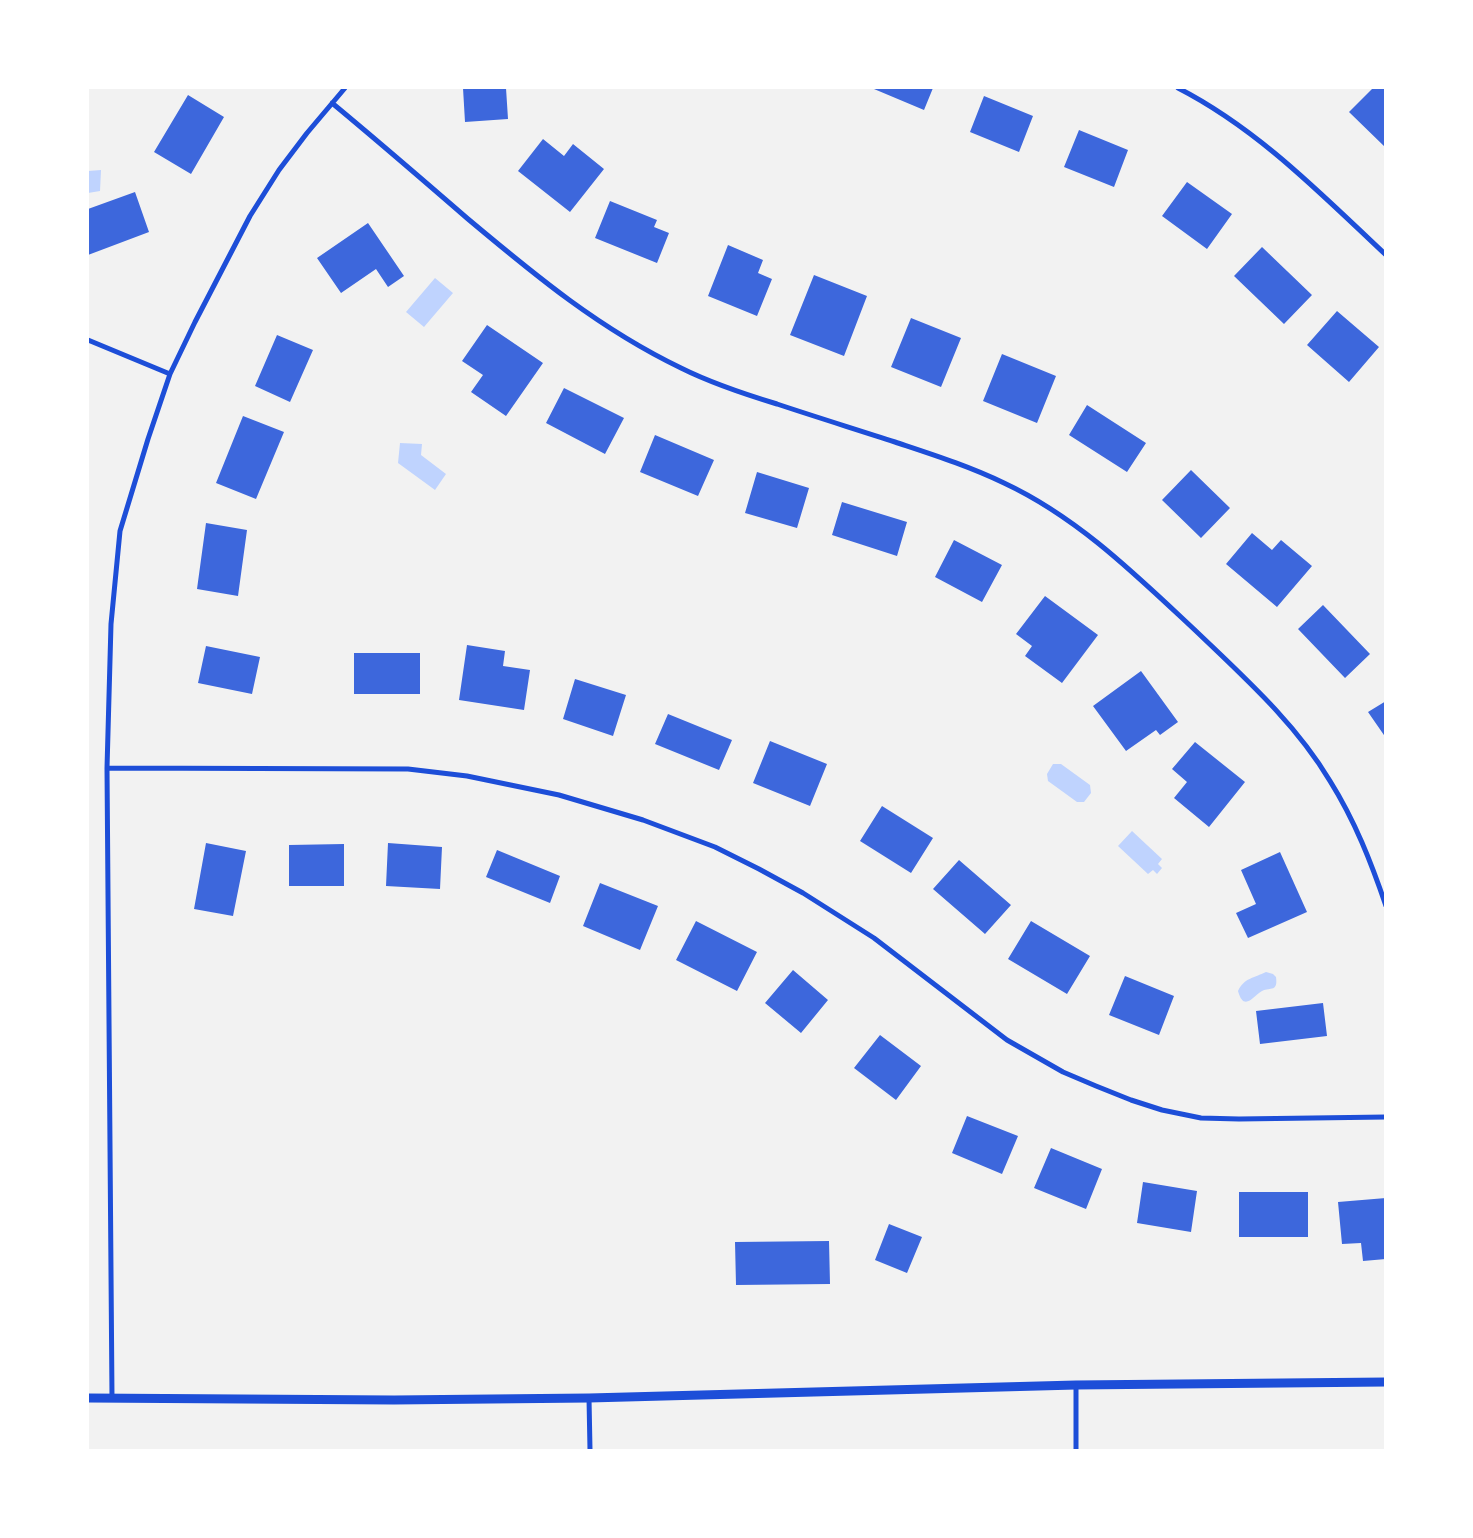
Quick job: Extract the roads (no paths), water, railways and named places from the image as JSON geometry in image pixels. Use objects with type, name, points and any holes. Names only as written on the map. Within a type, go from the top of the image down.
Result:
[{"type":"street","points":[[112,1398],[107,768],[111,624],[120,531],[170,374],[199,313],[250,216],[279,170],[345,88]]},
{"type":"street","points":[[1178,88],[1232,119],[1264,144],[1386,255]]},
{"type":"street","points":[[332,103],[532,273],[589,316],[617,334],[681,369],[709,380],[751,396],[949,460],[1002,482],[1033,498],[1086,533],[1140,578],[1282,715],[1328,778],[1350,816],[1369,858],[1386,906]]},
{"type":"street","points":[[88,340],[170,374]]},
{"type":"street","points":[[107,768],[408,768],[468,776],[558,795],[643,820],[715,847],[803,892],[874,938],[1007,1040],[1056,1068],[1131,1100],[1162,1110],[1201,1118],[1386,1117]]},
{"type":"street","points":[[88,1398],[394,1400],[589,1398],[1076,1385],[1386,1382]]},
{"type":"street","points":[[1076,1385],[1076,1450]]},
{"type":"street","points":[[589,1398],[590,1450]]},
{"type":"water","points":[[101,170],[100,191],[88,193],[88,171]]},
{"type":"water","points":[[435,278],[453,293],[424,327],[406,312]]},
{"type":"water","points":[[400,443],[422,444],[421,455],[446,474],[435,490],[398,463]]},
{"type":"water","points":[[1053,764],[1061,764],[1090,785],[1091,793],[1084,802],[1077,802],[1048,781],[1047,774]]},
{"type":"water","points":[[1132,831],[1162,859],[1158,864],[1162,868],[1157,874],[1153,870],[1148,874],[1118,846]]},
{"type":"water","points":[[1266,972],[1276,977],[1275,987],[1262,991],[1249,1001],[1243,1001],[1238,991],[1243,983]]}]
